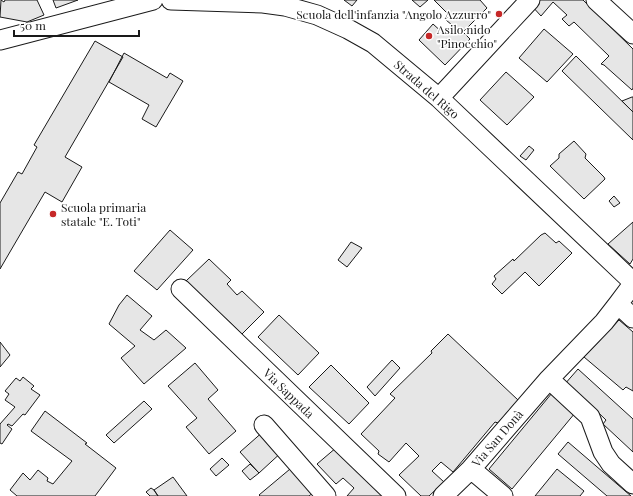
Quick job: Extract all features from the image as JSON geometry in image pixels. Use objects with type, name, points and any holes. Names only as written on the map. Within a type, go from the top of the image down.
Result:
[{"type":"street","points":[[0,40],[153,0]]},
{"type":"street","name":"Strada del Rigo","points":[[171,0],[263,3],[285,6],[317,15],[373,42],[439,98],[633,283]]},
{"type":"street","points":[[439,98],[530,0]]},
{"type":"street","points":[[596,0],[633,34]]},
{"type":"street","name":"Via San Donà","points":[[443,496],[471,469],[549,379],[604,322],[633,283]]},
{"type":"street","name":"Via Sappada","points":[[181,289],[396,496]]},
{"type":"street","points":[[618,304],[633,318]]},
{"type":"street","points":[[549,379],[590,417],[604,452],[611,464],[633,484]]},
{"type":"street","points":[[264,425],[326,496]]},
{"type":"street","points":[[471,469],[503,496]]},
{"type":"building","points":[[1,0],[4,2],[5,0],[37,0],[44,15],[27,22],[0,17]]},
{"type":"building","points":[[53,0],[78,0],[56,8]]},
{"type":"building","points":[[344,0],[357,0],[352,6]]},
{"type":"building","points":[[412,0],[428,0],[420,7]]},
{"type":"building","points":[[434,0],[480,0],[487,8],[463,32],[470,39],[445,65],[419,40],[433,24],[444,34],[452,25],[446,20],[449,15]]},
{"type":"building","points":[[536,0],[583,0],[633,49],[632,90],[601,64],[609,56],[574,22],[569,26],[562,19],[567,15],[553,2],[541,16],[531,5]]},
{"type":"building","points":[[544,29],[573,54],[547,82],[519,58]]},
{"type":"building","points":[[95,41],[123,57],[65,157],[82,167],[62,202],[45,192],[0,269],[0,203],[18,172],[22,174],[37,147],[34,145]]},
{"type":"building","points":[[124,53],[167,78],[170,73],[183,81],[156,127],[142,119],[149,105],[109,82]]},
{"type":"building","points":[[576,56],[633,112],[633,140],[562,71]]},
{"type":"building","points":[[506,72],[534,97],[507,125],[480,100]]},
{"type":"building","points":[[633,97],[633,112],[622,101]]},
{"type":"building","points":[[574,141],[586,154],[585,158],[605,179],[584,199],[550,166],[559,158],[559,154]]},
{"type":"building","points":[[529,146],[534,150],[526,160],[520,156]]},
{"type":"building","points":[[614,196],[620,203],[614,207],[609,201]]},
{"type":"building","points":[[633,222],[633,259],[630,264],[608,244]]},
{"type":"building","points":[[170,230],[193,250],[157,290],[134,271]]},
{"type":"building","points":[[545,233],[556,243],[559,241],[572,253],[539,286],[525,272],[502,294],[492,284],[496,279],[494,276],[513,259],[514,261]]},
{"type":"building","points":[[351,242],[362,248],[347,267],[338,260]]},
{"type":"building","points":[[209,259],[231,280],[227,284],[237,295],[242,291],[264,312],[242,334],[186,281]]},
{"type":"building","points":[[127,295],[152,316],[140,330],[154,340],[166,330],[186,348],[144,384],[121,358],[135,346],[109,324],[119,305]]},
{"type":"building","points":[[279,315],[319,353],[298,375],[258,337]]},
{"type":"building","points":[[619,320],[633,332],[633,391],[626,387],[623,390],[584,357]]},
{"type":"building","points":[[448,334],[518,400],[498,423],[495,422],[453,472],[441,462],[432,471],[444,482],[429,496],[421,496],[399,475],[419,456],[406,443],[389,462],[378,454],[379,451],[361,434],[395,398],[390,394],[432,353],[431,351]]},
{"type":"building","points":[[0,342],[10,355],[0,367]]},
{"type":"building","points":[[392,360],[400,368],[375,396],[367,387]]},
{"type":"building","points":[[195,363],[218,390],[208,399],[236,431],[209,454],[186,427],[197,418],[168,386]]},
{"type":"building","points":[[331,365],[369,403],[349,424],[309,387]]},
{"type":"building","points":[[578,369],[633,419],[633,452],[603,424],[606,420],[577,392],[574,396],[564,385]]},
{"type":"building","points":[[23,377],[34,386],[31,389],[40,395],[25,415],[23,414],[12,426],[7,425],[12,429],[2,444],[0,443],[0,424],[15,407],[5,400],[9,394],[5,391],[16,378],[20,381]]},
{"type":"building","points":[[552,393],[575,413],[512,489],[489,469]]},
{"type":"building","points":[[144,401],[152,409],[114,443],[106,435]]},
{"type":"building","points":[[45,411],[87,443],[85,444],[116,468],[95,496],[17,496],[10,490],[23,473],[30,480],[38,470],[48,478],[47,481],[53,484],[72,461],[31,431]]},
{"type":"building","points":[[265,430],[284,450],[259,473],[240,452]]},
{"type":"building","points":[[568,442],[631,496],[607,496],[558,454]]},
{"type":"building","points":[[337,447],[384,496],[347,496],[354,488],[343,478],[336,484],[317,464]]},
{"type":"building","points":[[222,458],[229,465],[216,476],[210,469]]},
{"type":"building","points":[[250,464],[259,473],[250,480],[242,471]]},
{"type":"building","points":[[296,464],[318,489],[309,496],[259,495]]},
{"type":"building","points":[[557,469],[584,491],[580,496],[535,496]]},
{"type":"building","points":[[173,477],[187,496],[158,496],[154,490]]},
{"type":"building","points":[[151,488],[158,496],[150,496],[146,492]]},
{"type":"place","name":"Scuola dell'infanzia \"Angolo Azzurro\"","points":[[499,14]]},
{"type":"place","name":"Asilo nido \"Pinocchio\"","points":[[429,36]]},
{"type":"place","name":"Scuola primaria statale \"E. Toti\"","points":[[53,214]]}]
